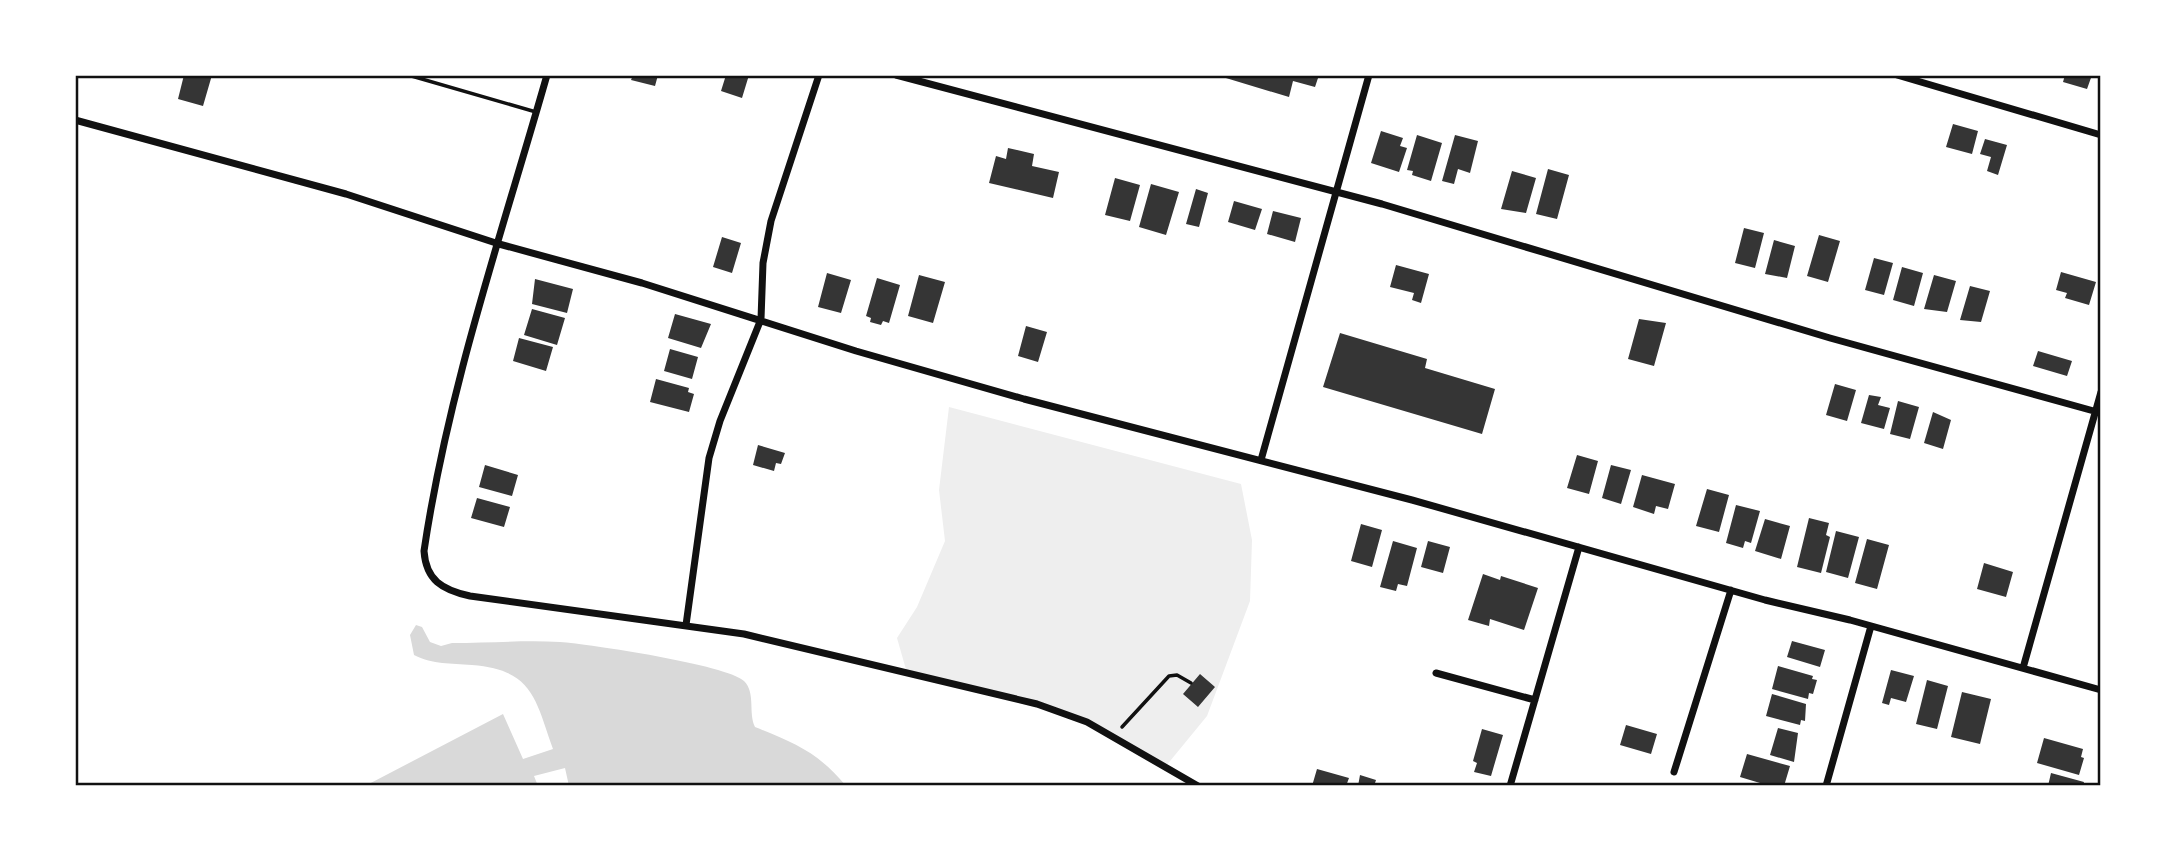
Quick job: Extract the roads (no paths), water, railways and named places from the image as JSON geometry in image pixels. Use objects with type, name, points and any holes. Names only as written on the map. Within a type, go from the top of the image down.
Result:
[{"type":"street","points":[[547,75],[472,329],[430,510],[424,551],[425,566],[430,576],[446,590],[470,596],[744,634],[1025,701],[1087,722],[1198,786]]},
{"type":"street","points":[[687,625],[709,458],[720,421],[761,319],[763,263],[771,221],[819,75]]},
{"type":"street","points":[[896,75],[1396,208],[1829,338],[2098,412]]},
{"type":"street","points":[[1261,460],[1369,75]]},
{"type":"street","points":[[1896,75],[2101,135]]},
{"type":"street","points":[[75,120],[346,194],[499,244],[761,319],[821,340],[972,384],[1261,460],[2101,690]]},
{"type":"street","points":[[2023,668],[2098,412],[2101,392]]},
{"type":"street","points":[[1510,786],[1579,547]]},
{"type":"street","points":[[1674,772],[1731,590]]},
{"type":"street","points":[[1826,786],[1871,626]]},
{"type":"street","points":[[1436,673],[1535,701]]},
{"type":"lane","points":[[408,75],[536,112]]}]
